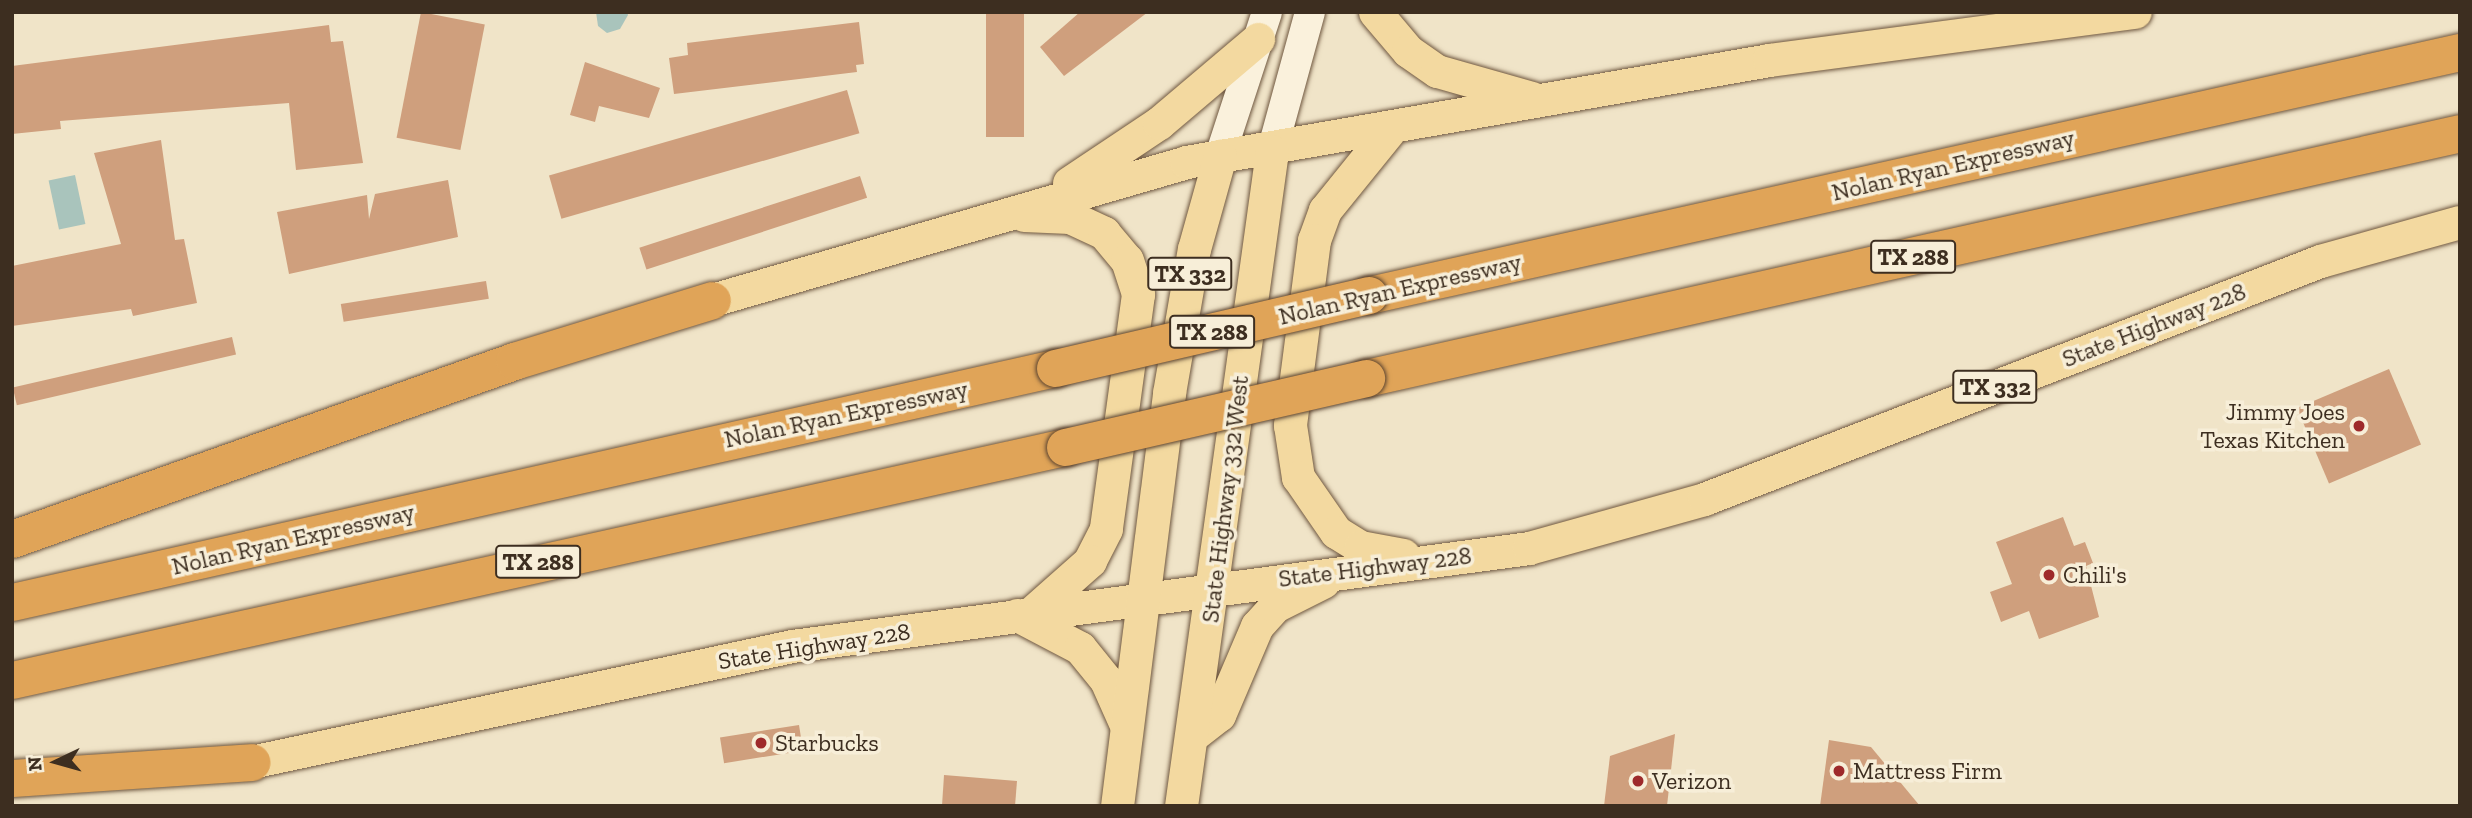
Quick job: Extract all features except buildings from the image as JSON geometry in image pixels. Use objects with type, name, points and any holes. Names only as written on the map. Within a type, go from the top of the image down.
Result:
[{"type":"highway","name":"Nolan Ryan Expressway","points":[[12,602],[2460,52]]},
{"type":"highway","name":"TX 288","points":[[12,680],[1065,447],[2460,133]]},
{"type":"highway","points":[[12,539],[514,361],[712,300]]},
{"type":"highway","points":[[12,778],[251,762]]},
{"type":"main road","points":[[1272,151],[1310,12]]},
{"type":"main road","points":[[1375,12],[1408,51],[1437,71],[1534,98]]},
{"type":"main road","points":[[712,300],[998,213],[1220,156],[1272,151],[1389,131],[1534,98],[2135,12]]},
{"type":"main road","points":[[1220,156],[1262,25]]},
{"type":"main road","points":[[1042,201],[1159,123],[1262,25]]},
{"type":"main road","points":[[1389,131],[1325,209],[1314,240],[1291,450],[1310,500],[1336,532],[1373,551],[1435,560]]},
{"type":"main road","name":"State Highway 332 West","points":[[1181,806],[1214,587],[1272,151]]},
{"type":"main road","name":"TX 332","points":[[1117,806],[1141,598],[1194,249],[1220,156]]},
{"type":"main road","points":[[998,213],[1090,224],[1127,260],[1138,294],[1105,529],[1090,561],[1023,615],[1080,648],[1106,680],[1126,726]]},
{"type":"main road","name":"State Highway 228","points":[[251,762],[792,646],[1214,587],[1529,548],[1704,499],[2320,261],[2460,222]]},
{"type":"main road","name":"TX 332","points":[[1193,735],[1219,715],[1257,626],[1275,606],[1341,572]]},
{"type":"water","points":[[596,12],[627,12],[628,15],[620,29],[607,33],[598,26]]},
{"type":"water","points":[[75,175],[85,224],[59,230],[49,181]]},
{"type":"place","name":"Jimmy Joes Texas Kitchen","points":[[2359,426]]},
{"type":"place","name":"Chili's","points":[[2049,575]]},
{"type":"place","name":"Starbucks","points":[[761,743]]},
{"type":"place","name":"Mattress Firm","points":[[1839,771]]},
{"type":"place","name":"Verizon","points":[[1638,781]]}]
